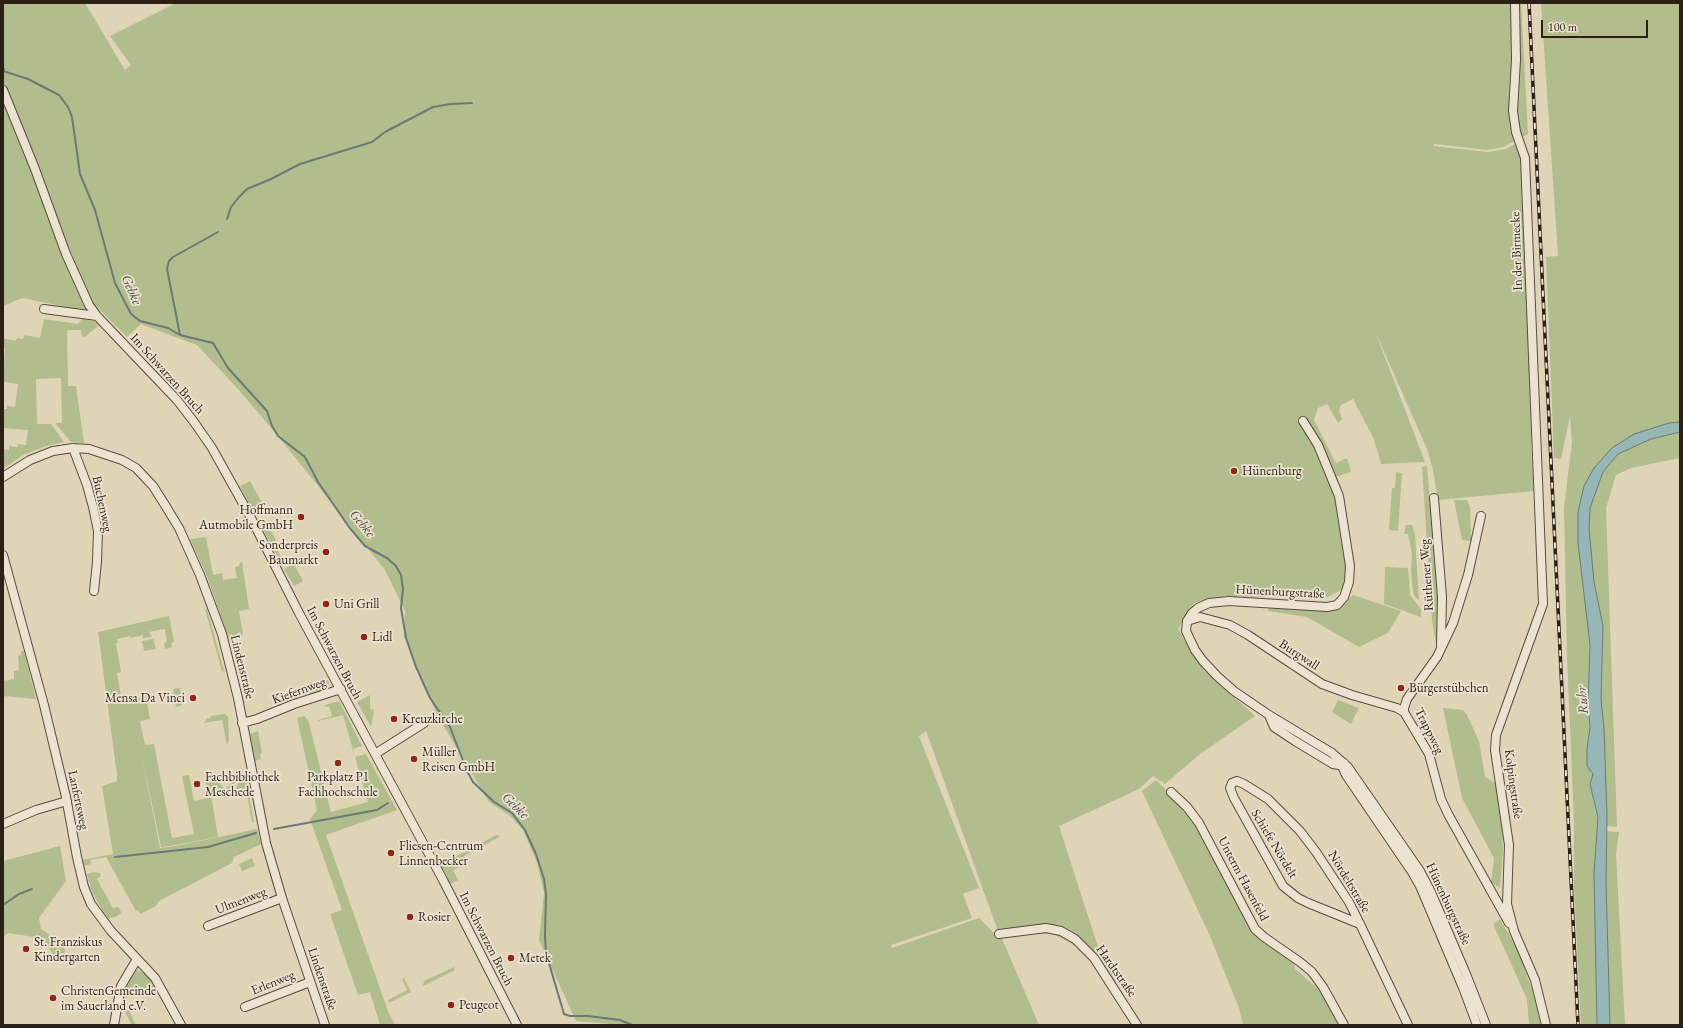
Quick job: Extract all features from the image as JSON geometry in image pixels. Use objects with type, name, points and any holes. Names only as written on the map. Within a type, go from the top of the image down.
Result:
[{"type":"street","name":"In der Birmecke","points":[[1515,3],[1516,54],[1512,111],[1516,132],[1526,158],[1539,500]]},
{"type":"street","name":"Im Schwarzen Bruch","points":[[3,90],[36,169],[76,277],[87,301],[97,316],[172,395],[194,422],[212,448],[250,516],[299,613],[443,880],[516,1025]]},
{"type":"street","points":[[44,309],[97,316]]},
{"type":"street","name":"Hünenburgstraße","points":[[1303,421],[1318,445],[1339,496],[1349,562],[1349,582],[1344,597],[1337,605],[1327,607],[1230,601],[1213,602],[1198,608],[1187,620],[1186,628],[1189,638],[1207,666],[1234,691],[1269,715],[1332,754],[1344,767],[1420,871],[1431,892],[1486,1025]]},
{"type":"street","name":"Lindenstraße","points":[[3,477],[38,456],[53,451],[73,448],[96,451],[122,460],[140,472],[153,486],[179,528],[215,613],[230,662],[264,835],[282,898],[325,1025]]},
{"type":"street","name":"Buchenweg","points":[[73,448],[89,492],[98,531],[94,591]]},
{"type":"street","name":"Rüthener Weg","points":[[1434,498],[1442,597],[1441,650]]},
{"type":"street","name":"Kolpingstraße","points":[[1539,500],[1542,609],[1495,743],[1508,839],[1507,904],[1514,931],[1535,980],[1546,1025]]},
{"type":"street","name":"Trappweg","points":[[1481,516],[1462,597],[1453,623],[1441,650],[1431,667],[1407,699],[1404,706],[1404,712],[1429,754],[1441,799],[1448,814],[1514,931]]},
{"type":"street","name":"Lanfertsweg","points":[[3,555],[36,674],[67,801],[80,872],[89,900],[111,932],[150,972],[160,986],[181,1025]]},
{"type":"street","points":[[1198,608],[1197,614],[1200,617]]},
{"type":"street","name":"Burgwall","points":[[1187,620],[1200,617],[1217,620],[1237,629],[1311,678],[1326,686],[1388,705],[1404,712]]},
{"type":"street","name":"Kiefernweg","points":[[242,722],[256,720],[294,704],[341,689]]},
{"type":"street","points":[[1388,705],[1407,699]]},
{"type":"street","name":"Hünenburgstraße","points":[[1269,715],[1273,726],[1282,733],[1335,764],[1344,767],[1416,878],[1436,922],[1477,1025]]},
{"type":"street","points":[[375,754],[424,723]]},
{"type":"street","name":"Nördeltstraße","points":[[1234,782],[1244,784],[1268,799],[1300,831],[1339,884],[1360,924],[1408,1025]]},
{"type":"street","name":"Schiefe Nördelt","points":[[1234,782],[1230,788],[1234,798],[1283,886],[1298,898],[1308,903],[1360,924]]},
{"type":"street","name":"Unterm Hasenfeld","points":[[1171,792],[1199,823],[1255,929],[1312,972],[1330,999],[1344,1025]]},
{"type":"street","points":[[3,824],[36,810],[67,801]]},
{"type":"street","name":"Ulmenweg","points":[[208,926],[282,898]]},
{"type":"street","name":"Hardtstraße","points":[[999,934],[1046,928],[1061,931],[1075,939],[1094,958],[1137,1025]]},
{"type":"street","points":[[114,1025],[120,986],[137,959]]},
{"type":"street","name":"Erlenweg","points":[[245,1007],[310,982]]},
{"type":"green space","points":[[3,3],[85,3],[125,70],[131,65],[110,36],[176,3],[1521,3],[1528,134],[1503,147],[1487,150],[1434,144],[1434,146],[1488,152],[1506,149],[1518,142],[1523,156],[1530,324],[1531,446],[1534,491],[1438,500],[1433,470],[1427,449],[1375,331],[1425,462],[1381,464],[1374,439],[1353,399],[1341,405],[1339,411],[1342,419],[1338,423],[1327,404],[1318,408],[1314,420],[1336,463],[1347,458],[1351,472],[1328,479],[1336,498],[1346,572],[1343,589],[1326,598],[1224,596],[1194,603],[1178,629],[1191,652],[1206,671],[1255,716],[1200,754],[1165,784],[1153,776],[1139,789],[1059,826],[1099,950],[1139,1025],[1088,958],[1076,946],[1053,934],[1000,934],[1039,1025],[623,1025],[576,1021],[539,940],[544,893],[537,863],[523,830],[509,815],[489,802],[437,715],[404,637],[405,611],[385,570],[278,436],[238,389],[197,345],[141,324],[127,337],[97,307],[80,310],[23,298],[3,306]],"holes":[[[926,731],[999,934],[997,936],[979,918],[892,948],[891,945],[972,918],[963,894],[979,888],[919,736]]]},
{"type":"green space","points":[[1541,3],[1680,3],[1680,422],[1669,423],[1612,448],[1578,512],[1578,543],[1590,645],[1588,703],[1590,728],[1587,748],[1587,766],[1593,774],[1590,784],[1598,817],[1594,873],[1597,1025],[1581,1025],[1574,888],[1574,822],[1567,656],[1564,508],[1572,442],[1570,416],[1561,459],[1554,458],[1546,257],[1558,256]]},
{"type":"green space","points":[[44,319],[78,324],[82,319],[94,321],[98,326],[85,337],[82,336],[81,330],[67,330],[68,386],[76,386],[84,443],[71,442],[55,423],[62,423],[61,378],[36,379],[37,424],[51,424],[64,442],[46,446],[23,455],[3,469],[3,449],[9,450],[9,446],[17,447],[18,444],[26,445],[28,430],[3,428],[3,409],[7,409],[7,406],[15,407],[18,384],[3,382],[5,348],[3,348],[3,338],[16,341],[17,338],[23,339],[25,335],[40,338]]},
{"type":"green space","points":[[1680,432],[1680,458],[1631,468],[1616,475],[1606,508],[1617,827],[1607,826],[1604,728],[1601,700],[1603,626],[1594,582],[1589,528],[1590,508],[1603,472],[1618,454],[1651,439]]},
{"type":"green space","points":[[1427,466],[1438,593],[1439,642],[1436,643],[1432,621],[1422,467]]},
{"type":"green space","points":[[1396,472],[1402,473],[1398,531],[1389,530],[1392,488],[1395,488]]},
{"type":"green space","points":[[250,481],[265,508],[254,513],[240,486]]},
{"type":"green space","points":[[1454,500],[1467,500],[1470,507],[1471,541],[1462,540]]},
{"type":"green space","points":[[265,519],[276,540],[273,542],[283,560],[280,561],[259,522]]},
{"type":"green space","points":[[1406,525],[1412,525],[1415,535],[1419,600],[1415,597],[1413,592],[1411,572],[1412,554],[1408,534],[1404,534]]},
{"type":"green space","points":[[206,537],[213,575],[222,573],[223,580],[237,578],[235,567],[239,566],[242,562],[249,609],[239,611],[243,634],[241,636],[229,639],[206,574],[190,539]]},
{"type":"green space","points":[[294,564],[303,581],[294,586],[284,569]]},
{"type":"green space","points":[[1385,567],[1408,568],[1410,595],[1421,609],[1421,617],[1384,604]]},
{"type":"green space","points":[[1353,595],[1401,611],[1388,633],[1359,647],[1307,617],[1268,611],[1269,605],[1339,607]]},
{"type":"green space","points":[[205,609],[207,609],[224,671],[222,672]]},
{"type":"green space","points":[[169,616],[174,642],[171,643],[172,647],[165,649],[164,643],[167,642],[165,629],[149,632],[152,637],[143,638],[143,635],[130,638],[130,636],[117,639],[118,643],[116,643],[121,672],[117,673],[122,701],[146,697],[150,719],[140,721],[145,745],[154,744],[172,838],[194,834],[182,776],[189,775],[194,801],[207,798],[208,795],[204,772],[209,771],[210,777],[214,776],[225,790],[234,780],[239,770],[241,771],[230,790],[211,795],[218,837],[161,847],[140,748],[160,848],[176,846],[257,829],[261,844],[234,857],[232,863],[159,901],[156,906],[140,914],[138,910],[136,911],[106,857],[90,860],[91,864],[84,866],[82,860],[113,854],[102,786],[117,781],[117,775],[98,632]]},
{"type":"green space","points":[[153,639],[156,649],[144,651],[142,641]]},
{"type":"green space","points":[[21,651],[24,651],[36,699],[3,696],[3,681],[14,679],[14,671],[19,670],[18,656],[21,655]]},
{"type":"green space","points":[[328,680],[329,684],[325,690],[310,695],[308,683]]},
{"type":"green space","points":[[180,688],[182,705],[176,707],[173,689]]},
{"type":"green space","points":[[370,695],[370,709],[374,710],[371,727],[357,702]]},
{"type":"green space","points":[[1338,700],[1359,708],[1351,724],[1332,712]]},
{"type":"green space","points":[[339,701],[362,746],[353,749],[343,715],[318,721],[332,716],[329,706],[325,707],[325,705]]},
{"type":"green space","points":[[1443,708],[1463,710],[1467,715],[1479,741],[1485,777],[1495,783],[1502,822],[1503,850],[1500,888],[1491,882],[1494,858],[1462,798]]},
{"type":"green space","points":[[225,714],[228,717],[229,739],[227,745],[222,720],[204,723],[207,718],[211,718],[211,716]]},
{"type":"green space","points":[[305,716],[309,723],[331,812],[368,802],[355,757],[366,754],[397,810],[326,835],[389,1014],[395,1025],[380,1025],[370,992],[358,995],[330,914],[342,910],[310,819],[317,810],[297,718]]},
{"type":"green space","points":[[258,731],[262,753],[260,754],[261,759],[255,761],[249,734]]},
{"type":"green space","points":[[242,774],[245,774],[254,822],[252,822],[246,789],[236,789]]},
{"type":"green space","points":[[1156,780],[1193,817],[1256,936],[1294,961],[1295,969],[1322,992],[1338,1025],[1243,1025],[1239,1008],[1210,936],[1142,791]]},
{"type":"green space","points":[[1607,831],[1619,832],[1616,854],[1625,1025],[1610,1025],[1606,882]]},
{"type":"green space","points":[[498,834],[499,837],[464,856],[467,863],[453,870],[458,880],[451,884],[440,865]]},
{"type":"green space","points":[[60,846],[66,881],[39,918],[41,929],[63,944],[65,952],[63,957],[58,958],[54,956],[45,942],[34,937],[8,933],[3,937],[3,861]]},
{"type":"green space","points":[[252,858],[255,866],[242,871],[239,864]]},
{"type":"green space","points":[[94,872],[100,873],[101,876],[97,879],[113,908],[118,907],[120,909],[121,913],[117,916],[108,919],[99,905],[91,889],[87,874]]},
{"type":"green space","points":[[1500,919],[1519,952],[1534,996],[1541,1025],[1529,1025],[1527,999],[1493,924]]},
{"type":"green space","points":[[454,967],[455,970],[423,986],[424,981]]},
{"type":"green space","points":[[137,970],[146,974],[158,991],[123,998],[136,1025],[132,1025],[121,1005],[124,990],[131,973]]},
{"type":"green space","points":[[404,978],[411,992],[389,1003],[388,1000],[407,990],[402,979]]},
{"type":"water","points":[[1680,422],[1680,432],[1651,439],[1618,454],[1603,472],[1590,508],[1589,528],[1594,582],[1603,626],[1601,700],[1604,728],[1607,817],[1606,882],[1610,1025],[1597,1025],[1594,873],[1598,817],[1590,784],[1593,774],[1587,766],[1587,748],[1590,728],[1588,703],[1590,645],[1578,543],[1578,512],[1584,486],[1594,468],[1612,448],[1634,434],[1669,423]]},
{"type":"waterway","name":"Gebke","points":[[3,66],[4,71]]},
{"type":"waterway","name":"Gebke","points":[[3,71],[28,79],[59,95],[68,107],[72,117],[80,174],[95,210],[115,283],[131,314],[140,321],[168,328],[180,335],[213,343],[228,368],[267,411],[272,426],[278,436],[305,457],[318,482],[349,527],[365,546],[387,558],[396,566],[401,575],[403,589],[401,608],[406,638],[416,667],[430,698],[450,727],[467,771],[473,782],[494,802],[512,813],[525,830],[536,854],[544,879],[546,894],[546,953],[564,1014],[570,1016],[588,1016],[620,1020],[632,1025]]},
{"type":"waterway","points":[[227,219],[231,207],[247,189],[300,164],[372,142],[385,132],[433,107],[472,103]]},
{"type":"waterway","points":[[180,335],[167,269],[169,261],[173,257],[218,232]]},
{"type":"waterway","points":[[274,829],[377,810],[388,803]]},
{"type":"waterway","points":[[115,857],[208,847],[256,833]]},
{"type":"waterway","points":[[3,905],[19,894],[32,889]]},
{"type":"railway","points":[[1529,3],[1578,1025]]},
{"type":"place","name":"Hünenburg","points":[[1234,471]]},
{"type":"place","name":"Hoffmann Autmobile GmbH","points":[[301,517]]},
{"type":"place","name":"Sonderpreis Baumarkt","points":[[326,552]]},
{"type":"place","name":"Uni Grill","points":[[326,604]]},
{"type":"place","name":"Lidl","points":[[364,637]]},
{"type":"place","name":"Bürgerstübchen","points":[[1401,688]]},
{"type":"place","name":"Mensa Da Vinci","points":[[193,698]]},
{"type":"place","name":"Kreuzkirche","points":[[394,719]]},
{"type":"place","name":"Müller Reisen GmbH","points":[[414,759]]},
{"type":"place","name":"Parkplatz P1 Fachhochschule","points":[[338,763]]},
{"type":"place","name":"Fachbibliothek Meschede","points":[[197,784]]},
{"type":"place","name":"Fliesen-Centrum Linnenbecker","points":[[391,853]]},
{"type":"place","name":"Rosier","points":[[410,917]]},
{"type":"place","name":"St. Franziskus Kindergarten","points":[[26,949]]},
{"type":"place","name":"Metek","points":[[511,958]]},
{"type":"place","name":"ChristenGemeinde im Sauerland e.V.","points":[[53,998]]},
{"type":"place","name":"Peugeot","points":[[451,1005]]},
{"type":"water label","name":"Ruhr","points":[[1583,700]]}]
